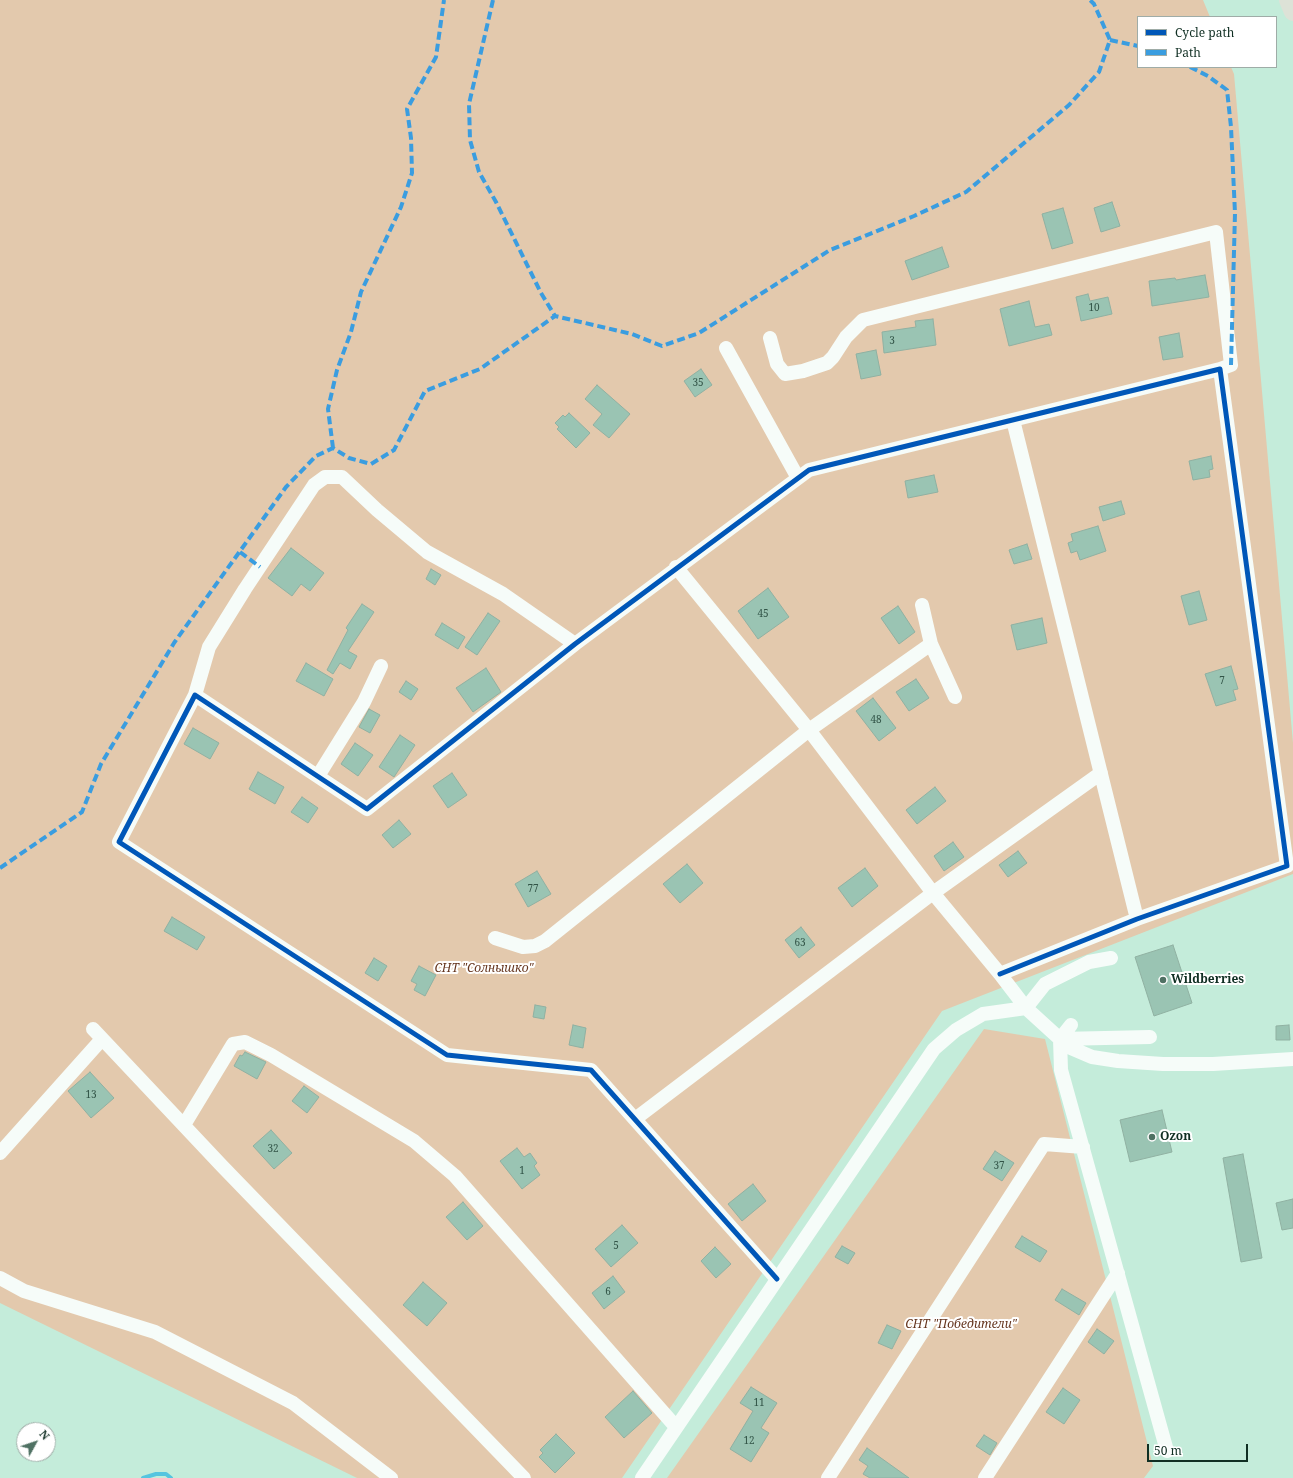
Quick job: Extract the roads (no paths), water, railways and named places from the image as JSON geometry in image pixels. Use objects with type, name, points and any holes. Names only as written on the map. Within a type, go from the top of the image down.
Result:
[{"type":"main road","points":[[1288,0],[1293,12]]},
{"type":"street","points":[[195,695],[367,808],[575,644],[676,567],[809,470],[1220,369],[1231,365],[1216,232],[862,320],[846,337],[833,357],[827,363],[803,371],[785,374],[777,364],[770,338]]},
{"type":"street","points":[[726,348],[798,478]]},
{"type":"street","points":[[1000,974],[1137,919],[1287,866],[1220,369]]},
{"type":"street","points":[[1013,420],[1137,919]]},
{"type":"street","points":[[575,644],[503,594],[427,552],[377,510],[342,476],[325,477],[314,485],[245,589],[209,647],[195,695],[119,842],[448,1055],[591,1070],[777,1279]]},
{"type":"street","points":[[676,567],[809,730],[933,893],[1026,1008],[1071,1048],[1092,1057],[1118,1061],[1164,1064],[1213,1064],[1293,1060]]},
{"type":"street","points":[[922,605],[931,644],[956,698]]},
{"type":"street","points":[[495,938],[523,947],[535,946],[545,940],[809,730],[931,644]]},
{"type":"street","points":[[318,776],[364,702],[381,666]]},
{"type":"street","points":[[635,1119],[933,893],[1101,773]]},
{"type":"street","points":[[642,1478],[934,1049],[956,1030],[983,1014],[1026,1008],[1045,984],[1089,962],[1111,958]]},
{"type":"street","points":[[1071,1025],[1060,1039],[1061,1070],[1167,1451]]},
{"type":"street","points":[[0,1153],[97,1034],[524,1478]]},
{"type":"street","points":[[1060,1039],[1150,1036]]},
{"type":"street","points":[[184,1125],[233,1044],[245,1042],[271,1055],[414,1140],[455,1176],[676,1427]]},
{"type":"street","points":[[828,1478],[1044,1144],[1083,1147]]},
{"type":"street","points":[[985,1478],[1118,1273]]},
{"type":"street","points":[[0,1278],[24,1291],[155,1332],[293,1403],[391,1478]]},
{"type":"waterway","points":[[143,1478],[156,1474],[166,1474],[171,1478]]},
{"type":"place","name":"Wildberries","points":[[1163,980]]},
{"type":"place","name":"Ozon","points":[[1152,1137]]},
{"type":"park label","name":"СНТ \"Солнышко\"","points":[[484,969]]},
{"type":"park label","name":"СНТ \"Победители\"","points":[[961,1325]]}]
